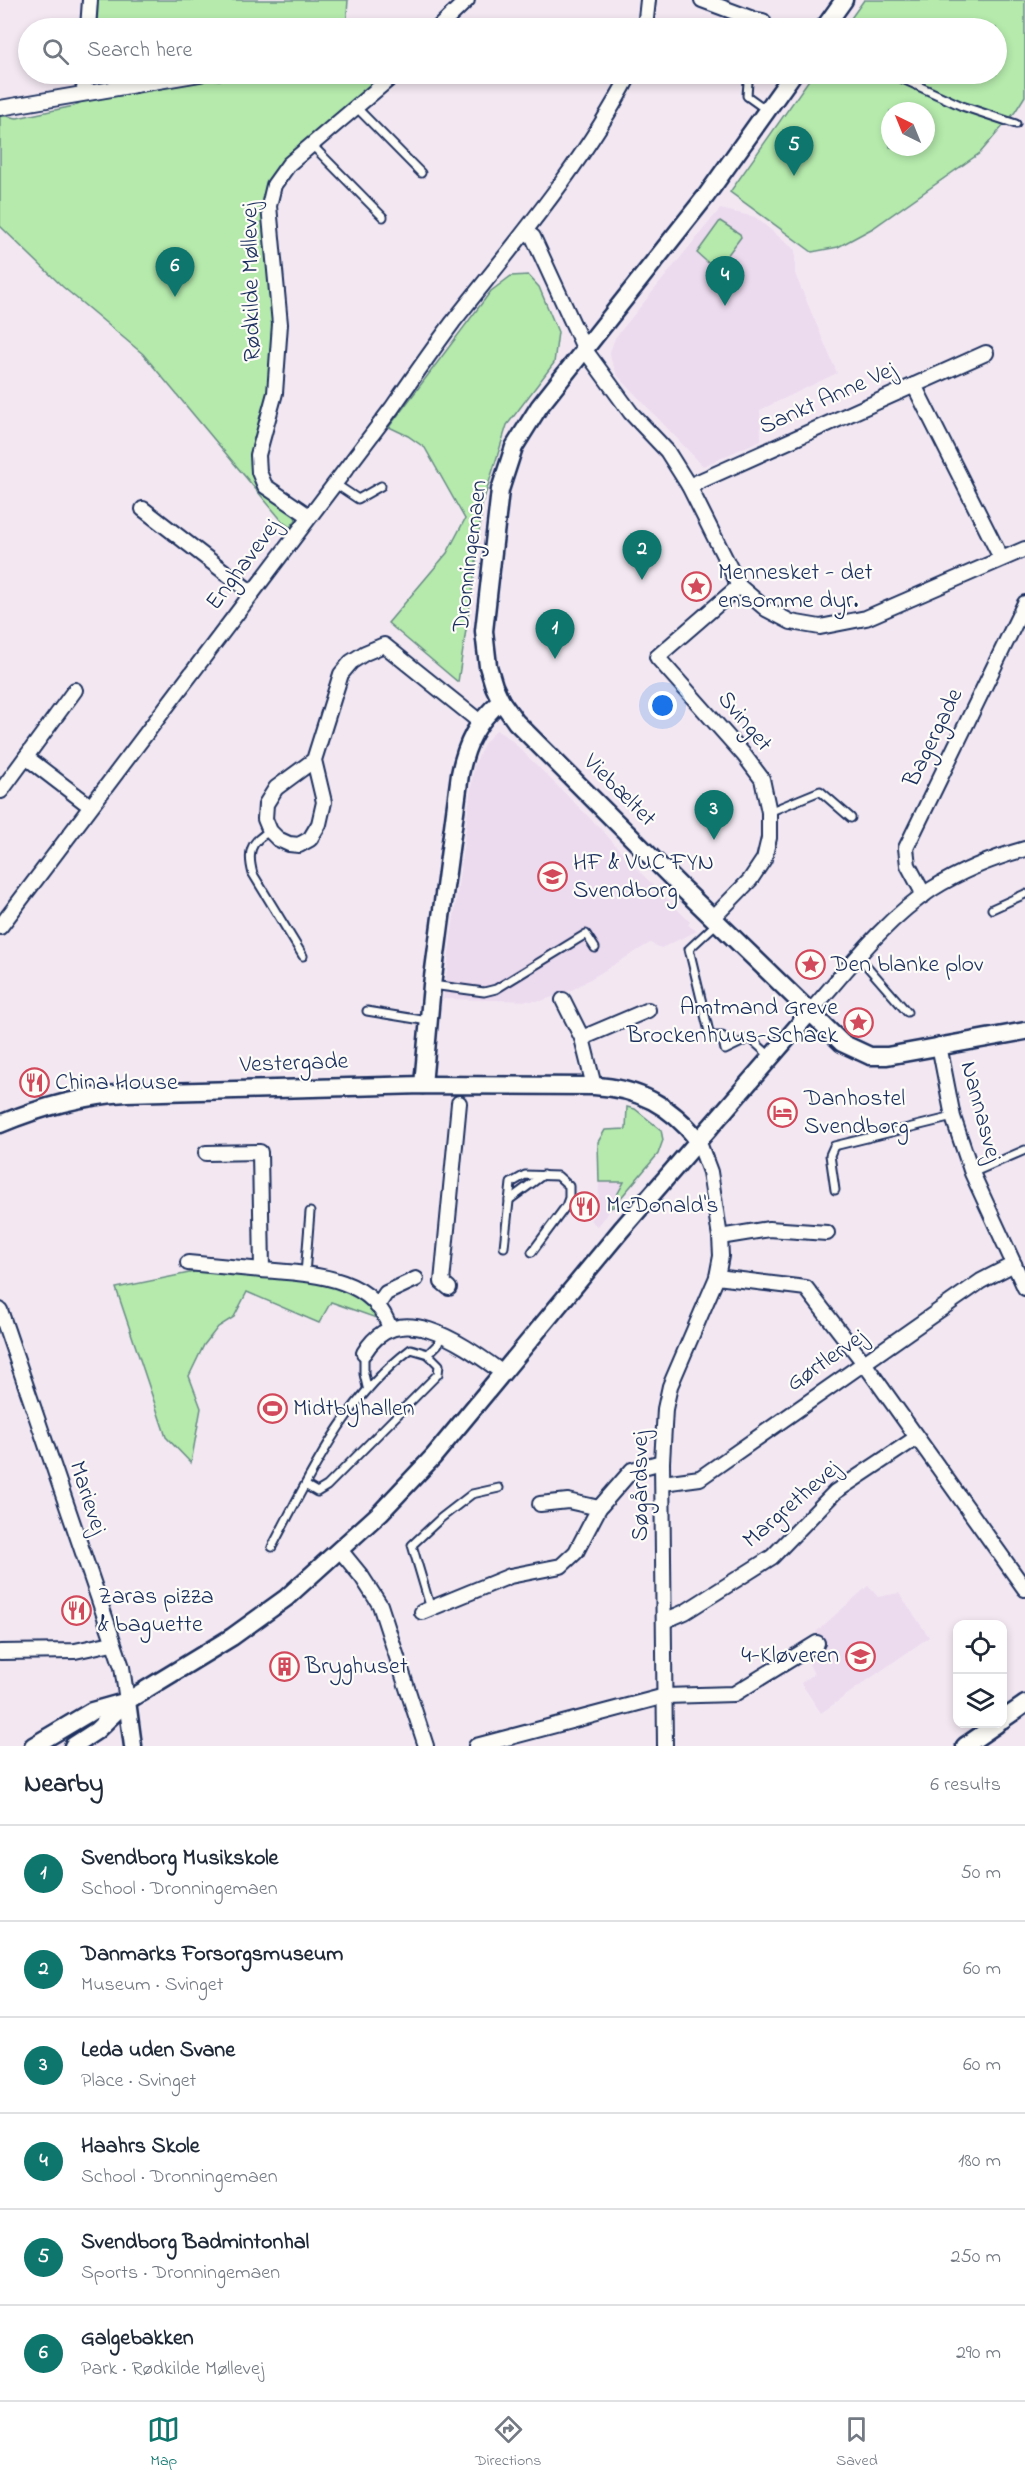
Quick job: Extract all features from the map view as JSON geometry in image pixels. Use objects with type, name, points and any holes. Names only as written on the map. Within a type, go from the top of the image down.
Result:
[{"type":"street","points":[[89,18],[90,0]]},
{"type":"street","points":[[448,18],[467,0]]},
{"type":"street","points":[[646,18],[648,0]]},
{"type":"street","points":[[702,0],[748,18]]},
{"type":"street","points":[[831,18],[844,0]]},
{"type":"street","points":[[84,84],[84,92]]},
{"type":"street","points":[[0,108],[136,84]]},
{"type":"street","name":"Rødkilde Møllevej","points":[[309,516],[265,486],[259,472],[258,455],[275,393],[280,324],[269,206],[274,185],[289,164],[383,84]]},
{"type":"street","name":"Enghavevej","points":[[0,927],[392,408],[434,347],[526,232],[600,127],[624,84]]},
{"type":"street","name":"Dronningemaen","points":[[501,701],[488,666],[484,631],[500,490],[514,447],[557,383],[706,196],[786,84]]},
{"type":"street","points":[[526,232],[533,237],[585,350],[613,392],[667,451],[689,486],[738,586],[766,609],[791,622],[820,627],[866,618],[1025,549]]},
{"type":"street","name":"Sankt Anne Vej","points":[[689,486],[986,353]]},
{"type":"street","points":[[914,385],[1001,558]]},
{"type":"street","points":[[143,509],[252,593]]},
{"type":"street","name":"Svinget","points":[[715,920],[750,880],[764,859],[769,838],[769,812],[762,779],[744,755],[657,657],[738,586]]},
{"type":"street","name":"Bagergade","points":[[924,895],[908,865],[906,848],[1025,603]]},
{"type":"street","points":[[314,760],[276,788],[266,804],[265,819],[270,831],[278,839],[289,844],[299,845],[310,839],[319,825],[324,802],[314,760],[341,674],[351,662],[384,645],[480,722]]},
{"type":"street","points":[[1,791],[75,690]]},
{"type":"street","points":[[423,1084],[432,985],[460,774],[469,740],[480,722],[501,701]]},
{"type":"street","name":"Viebæltet","points":[[501,701],[528,734],[810,1012]]},
{"type":"street","points":[[26,758],[90,806]]},
{"type":"street","points":[[73,1746],[96,1731],[127,1701],[232,1637],[286,1598],[340,1550],[416,1476],[698,1140],[859,957],[890,925],[924,895],[967,870],[1025,849]]},
{"type":"street","points":[[563,1000],[582,1038],[594,1086]]},
{"type":"street","points":[[582,1038],[648,1010]]},
{"type":"street","points":[[810,1012],[842,1043],[870,1056],[887,1056],[1025,1031]]},
{"type":"street","name":"Nannasvej","points":[[939,1045],[953,1117],[972,1173],[1025,1288]]},
{"type":"street","name":"Vestergade","points":[[0,1124],[52,1105],[111,1094],[423,1084],[594,1086],[614,1087],[653,1100],[670,1111],[698,1140]]},
{"type":"street","points":[[449,1288],[442,1282],[459,1103]]},
{"type":"street","name":"Søgårdsvej","points":[[666,1746],[662,1462],[665,1409],[670,1386],[717,1277],[721,1256],[710,1172],[698,1140]]},
{"type":"street","points":[[206,1153],[260,1152],[262,1270]]},
{"type":"street","points":[[720,1237],[769,1229],[827,1233]]},
{"type":"street","points":[[188,1263],[323,1275],[357,1288],[386,1316],[390,1329]]},
{"type":"street","name":"Gørtlervej","points":[[663,1483],[699,1478],[981,1281],[1014,1264]]},
{"type":"street","points":[[717,1277],[806,1288],[864,1363],[1025,1589]]},
{"type":"street","points":[[377,1306],[386,1293],[416,1279]]},
{"type":"street","name":"Marievej","points":[[0,1310],[122,1667],[127,1701]]},
{"type":"street","points":[[364,1353],[375,1338],[390,1329],[415,1326],[441,1334],[503,1373]]},
{"type":"street","name":"Margrethevej","points":[[664,1621],[685,1612],[772,1557],[835,1492],[916,1438]]},
{"type":"street","points":[[426,1610],[510,1576],[561,1566],[576,1552],[599,1508],[632,1470],[662,1462]]},
{"type":"street","points":[[540,1504],[568,1501],[599,1508]]},
{"type":"street","points":[[340,1550],[362,1577],[380,1605],[426,1746]]},
{"type":"street","points":[[0,1652],[75,1651],[112,1643]]},
{"type":"street","points":[[476,1746],[665,1696],[734,1694],[817,1643]]},
{"type":"street","points":[[33,1746],[92,1711],[127,1701]]},
{"type":"street","points":[[127,1701],[133,1746]]},
{"type":"street","points":[[1007,1717],[1025,1704]]},
{"type":"street","points":[[972,1744],[992,1728]]},
{"type":"lane","points":[[748,84],[747,96],[768,111]]},
{"type":"lane","points":[[914,84],[962,106],[1016,124]]},
{"type":"lane","points":[[356,107],[421,173]]},
{"type":"lane","points":[[312,144],[383,217]]},
{"type":"lane","points":[[334,483],[358,499],[381,486]]},
{"type":"lane","points":[[769,812],[819,791],[851,818]]},
{"type":"lane","points":[[270,831],[257,838],[250,851],[253,874],[303,956]]},
{"type":"lane","points":[[992,909],[1025,894]]},
{"type":"lane","points":[[715,920],[689,949],[710,1036],[722,1036],[725,1050],[750,1038],[771,1057]]},
{"type":"lane","points":[[432,985],[484,992],[496,989],[586,934],[595,948]]},
{"type":"lane","points":[[859,957],[907,1012]]},
{"type":"lane","points":[[367,1011],[428,1021]]},
{"type":"lane","points":[[835,1190],[830,1155],[834,1146],[953,1117]]},
{"type":"lane","points":[[972,1173],[1025,1150]]},
{"type":"lane","points":[[504,1247],[511,1184],[525,1175],[558,1176],[568,1184],[569,1198],[566,1206],[532,1252]]},
{"type":"lane","points":[[509,1200],[544,1175]]},
{"type":"lane","points":[[305,1274],[310,1212]]},
{"type":"lane","points":[[428,1354],[438,1344],[441,1334]]},
{"type":"lane","points":[[272,1546],[305,1485],[339,1426],[368,1387],[411,1349],[428,1354],[440,1365],[438,1374],[327,1486],[316,1492],[305,1485]]},
{"type":"lane","points":[[364,1353],[364,1374],[368,1387]]},
{"type":"lane","points":[[426,1610],[412,1545],[472,1494],[499,1488]]},
{"type":"shaded area","points":[[720,209],[755,217],[795,250],[795,274],[837,373],[760,410],[761,440],[703,466],[618,376],[610,352],[615,338]]},
{"type":"shaded area","name":"HF & VUC FYN Svendborg","points":[[496,730],[509,738],[604,832],[631,863],[690,922],[688,925],[697,931],[661,948],[650,943],[572,990],[541,1001],[443,999],[474,766],[484,744]]},
{"type":"shaded area","points":[[599,1182],[624,1182],[611,1208],[613,1207],[597,1226],[590,1220],[598,1211]]},
{"type":"shaded area","name":"4-Kløveren","points":[[868,1586],[878,1597],[899,1593],[929,1637],[821,1713],[801,1683],[814,1674],[808,1662],[828,1649],[816,1632]]},
{"type":"green space","points":[[98,0],[348,0],[347,18],[97,18]]},
{"type":"green space","points":[[864,0],[1025,0],[1025,96],[1015,112],[980,153],[873,228],[838,247],[812,252],[730,192],[806,84],[1007,84],[1007,18],[851,18]]},
{"type":"green space","points":[[178,84],[379,84],[333,121],[264,205],[265,242],[271,288],[277,307],[269,400],[253,463],[294,512],[296,520],[290,527],[283,522],[143,354],[63,287],[0,226],[0,115],[17,118],[74,106],[86,99]]},
{"type":"green space","points":[[720,221],[741,237],[718,268],[714,268],[697,253]]},
{"type":"green space","points":[[528,275],[539,287],[558,332],[554,363],[507,425],[482,505],[475,571],[458,682],[388,623],[447,553],[465,519],[425,448],[389,427],[491,291],[511,276]]},
{"type":"green space","points":[[627,1107],[635,1109],[661,1130],[663,1140],[658,1154],[610,1208],[624,1182],[599,1182],[598,1142],[605,1130],[626,1129]]},
{"type":"green space","points":[[199,1271],[271,1274],[324,1282],[347,1290],[366,1302],[379,1319],[331,1302],[319,1323],[247,1292],[234,1317],[218,1327],[204,1345],[189,1376],[201,1408],[191,1463],[166,1437],[116,1288]]},
{"type":"place","name":"Svendborg Badmintonhal","points":[[794,176]]},
{"type":"place","name":"Galgebakken","points":[[175,297]]},
{"type":"place","name":"Haahrs Skole","points":[[725,306]]},
{"type":"place","name":"Danmarks Forsorgsmuseum","points":[[642,580]]},
{"type":"place","name":"Mennesket - det ensomme dyr.","points":[[697,587]]},
{"type":"place","name":"Svendborg Musikskole","points":[[555,659]]},
{"type":"place","name":"Leda uden Svane","points":[[714,840]]},
{"type":"place","name":"HF & VUC FYN Svendborg","points":[[552,877]]},
{"type":"place","name":"Den blanke plov","points":[[810,965]]},
{"type":"place","name":"Amtmand Greve Brockenhuus-Schack","points":[[859,1022]]},
{"type":"place","name":"China House","points":[[34,1083]]},
{"type":"place","name":"Danhostel Svendborg","points":[[783,1113]]},
{"type":"place","name":"McDonald's","points":[[585,1206]]},
{"type":"place","name":"Midtbyhallen","points":[[272,1409]]},
{"type":"place","name":"Zaras pizza & baguette","points":[[77,1611]]},
{"type":"place","name":"4-Kløveren","points":[[860,1656]]},
{"type":"place","name":"Bryghuset","points":[[284,1667]]}]
